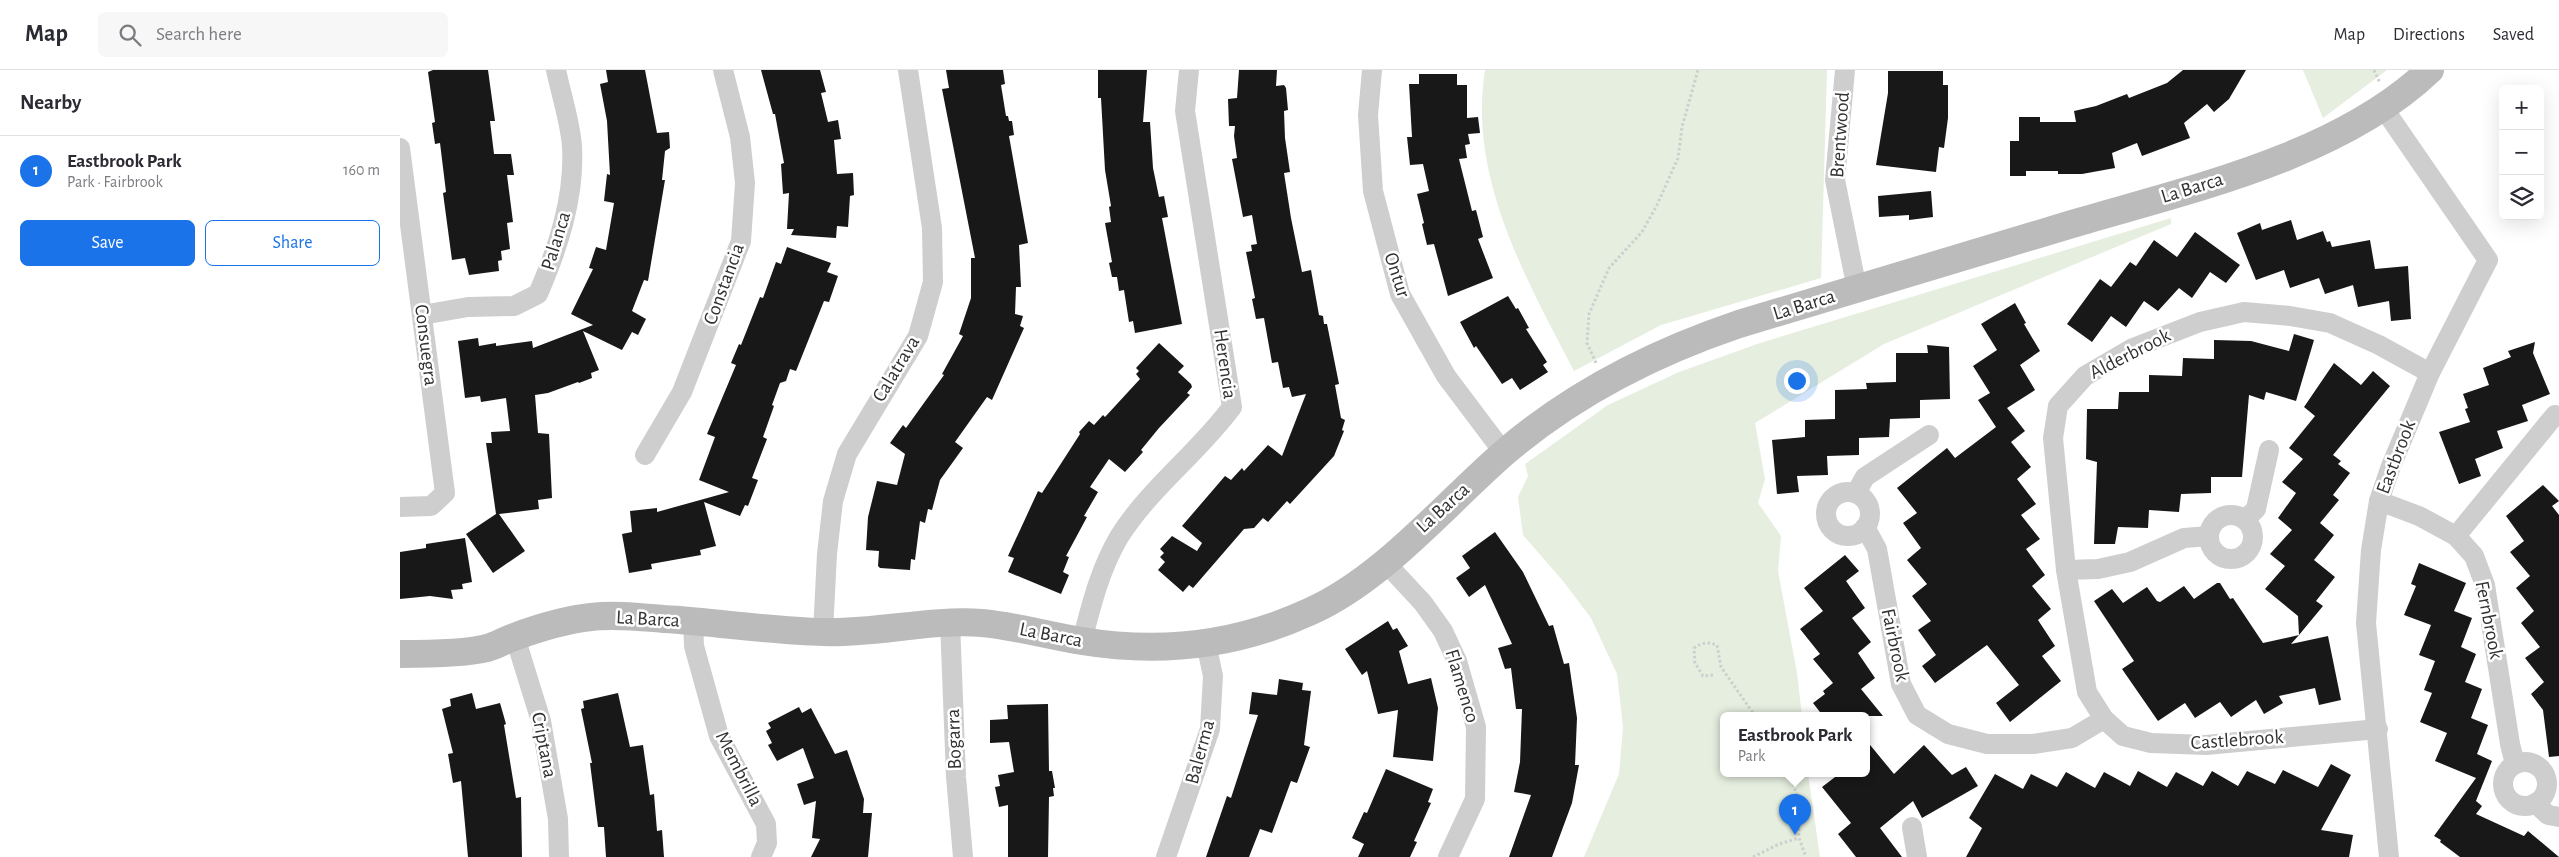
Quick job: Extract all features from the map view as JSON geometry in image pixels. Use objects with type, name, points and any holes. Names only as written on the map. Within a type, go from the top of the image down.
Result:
[{"type":"street","name":"Palanca","points":[[422,315],[468,307],[514,306],[538,294],[550,267],[572,187],[572,144],[556,70]]},
{"type":"street","name":"Constancia","points":[[646,455],[682,392],[741,241],[745,184],[740,137],[723,70]]},
{"type":"street","name":"Calatrava","points":[[823,632],[827,554],[834,501],[847,454],[918,336],[933,282],[932,228],[908,70]]},
{"type":"street","name":"Herencia","points":[[1082,641],[1107,560],[1120,537],[1137,513],[1214,431],[1232,407],[1185,112],[1189,70]]},
{"type":"street","name":"Ontur","points":[[1372,70],[1368,115],[1373,191],[1400,294],[1446,376],[1504,453]]},
{"type":"street","name":"Brentwood","points":[[1845,70],[1835,180],[1857,289]]},
{"type":"street","name":"La Barca","points":[[400,654],[486,648],[551,625],[591,617],[632,617],[823,632],[857,631],[950,621],[1022,628],[1082,641],[1164,648],[1206,643],[1263,631],[1311,612],[1349,590],[1385,562],[1504,453],[1529,433],[1606,381],[1688,341],[2246,171],[2298,153],[2382,106],[2430,70]]},
{"type":"street","name":"Eastbrook","points":[[2382,106],[2488,260],[2430,373],[2391,466],[2379,501],[2371,550],[2366,624],[2378,729],[2389,857]]},
{"type":"street","name":"Consuegra","points":[[400,148],[445,493],[431,506],[400,507]]},
{"type":"street","name":"Alderbrook","points":[[2104,719],[2087,692],[2066,570],[2053,438],[2058,406],[2085,376],[2133,348],[2200,322],[2244,312],[2290,316],[2330,323],[2379,345],[2430,373]]},
{"type":"street","points":[[2456,536],[2556,415]]},
{"type":"street","points":[[1856,493],[1865,477],[1929,435]]},
{"type":"street","points":[[2245,520],[2256,509],[2269,450]]},
{"type":"street","points":[[1842,492],[1856,493],[1862,497],[1869,508],[1868,521],[1860,532],[1847,536],[1834,531],[1826,520],[1827,506],[1831,500],[1842,492]]},
{"type":"street","name":"Fernbrook","points":[[2379,501],[2419,516],[2456,536],[2474,556],[2485,585],[2510,744],[2516,764]]},
{"type":"street","points":[[2232,515],[2245,520],[2252,531],[2253,538],[2248,550],[2243,555],[2230,559],[2218,554],[2213,549],[2209,536],[2214,523],[2219,519],[2232,515]]},
{"type":"street","name":"Fairbrook","points":[[1865,527],[1877,548],[1901,684],[1917,715],[1948,734],[1996,744],[2033,744],[2072,738],[2104,719]]},
{"type":"street","points":[[2066,570],[2098,569],[2130,562],[2184,538],[2209,536]]},
{"type":"street","name":"Flamenco","points":[[1385,562],[1423,603],[1443,631],[1458,661],[1476,727],[1475,800],[1448,857]]},
{"type":"street","name":"Membrilla","points":[[693,621],[694,646],[719,736],[766,824],[768,843],[761,857]]},
{"type":"street","name":"Bogarra","points":[[950,621],[956,777],[962,857]]},
{"type":"street","name":"Criptana","points":[[515,637],[541,721],[558,819],[560,857]]},
{"type":"street","name":"Balerma","points":[[1166,857],[1210,729],[1214,676],[1206,643]]},
{"type":"street","name":"Castlebrook","points":[[2104,719],[2123,736],[2151,743],[2206,744],[2378,729]]},
{"type":"street","points":[[2522,762],[2535,764],[2545,774],[2547,787],[2541,800],[2536,803],[2522,806],[2510,799],[2506,794],[2504,787],[2506,774],[2516,764],[2522,762]]},
{"type":"street","points":[[2536,803],[2548,815],[2559,817]]},
{"type":"street","points":[[1912,827],[1916,857]]},
{"type":"path","points":[[1606,381],[1587,344],[1589,314],[1609,268],[1642,232],[1657,205],[1678,158],[1682,127],[1698,70]]},
{"type":"path","points":[[1713,675],[1703,676],[1695,663],[1694,648],[1700,644],[1708,642],[1718,645],[1721,667],[1752,712]]},
{"type":"path","points":[[1792,777],[1797,798],[1799,838],[1806,857]]},
{"type":"path","points":[[1753,857],[1779,844],[1799,838]]},
{"type":"green space","points":[[1485,70],[1827,70],[1821,278],[1661,325],[1574,371],[1520,264],[1493,189],[1485,150],[1482,110]]},
{"type":"green space","points":[[2303,70],[2387,70],[2323,118]]},
{"type":"green space","points":[[2171,218],[2171,224],[1884,344],[1755,423],[1765,479],[1758,503],[1781,536],[1778,571],[1797,673],[1802,712],[1720,712],[1720,777],[1808,777],[1820,857],[1584,857],[1619,774],[1623,727],[1617,674],[1591,618],[1563,581],[1523,535],[1518,497],[1528,476],[1525,464],[1608,405],[1679,372],[1760,343]]},
{"type":"building","points":[[433,70],[488,70],[495,121],[490,121],[494,154],[511,154],[514,175],[507,175],[513,222],[507,223],[510,249],[501,251],[502,260],[498,261],[499,271],[469,275],[465,258],[452,260],[443,193],[446,192],[440,143],[435,144],[432,123],[435,122],[428,72]]},
{"type":"building","points":[[606,70],[645,70],[657,133],[669,132],[670,148],[665,151],[662,180],[665,180],[648,281],[644,280],[632,311],[646,319],[638,335],[632,332],[622,350],[583,331],[599,370],[591,373],[592,378],[548,393],[535,395],[538,433],[549,434],[552,498],[538,500],[539,509],[499,514],[525,551],[493,573],[466,534],[496,514],[486,443],[492,443],[491,432],[510,431],[506,398],[481,402],[480,396],[465,398],[458,341],[478,338],[479,346],[496,343],[496,346],[532,341],[533,348],[593,325],[571,314],[593,269],[589,268],[596,247],[606,250],[614,203],[604,201],[607,174],[610,175],[607,121],[600,84],[608,82]]},
{"type":"building","points":[[761,70],[820,70],[826,92],[821,93],[828,122],[838,120],[841,139],[834,140],[837,174],[853,173],[854,195],[850,196],[848,227],[837,226],[836,238],[791,235],[794,229],[787,229],[789,193],[783,194],[781,164],[784,163],[775,114],[773,114]]},
{"type":"building","points":[[946,70],[1003,70],[1005,84],[1001,85],[1006,116],[1008,116],[1009,121],[1012,121],[1014,135],[1009,136],[1028,243],[1019,245],[1021,287],[1016,287],[1015,314],[1023,316],[1020,326],[1024,328],[992,400],[987,397],[955,442],[963,448],[940,480],[932,510],[928,509],[925,523],[920,521],[915,560],[911,559],[910,570],[880,568],[878,566],[879,551],[866,550],[868,517],[877,481],[897,485],[905,454],[890,443],[903,425],[906,428],[944,375],[942,374],[963,336],[959,334],[971,298],[971,258],[975,258],[942,89],[949,88]]},
{"type":"building","points":[[1098,70],[1147,70],[1143,122],[1150,122],[1153,168],[1159,197],[1164,196],[1168,217],[1162,218],[1182,324],[1135,333],[1133,321],[1129,322],[1124,290],[1119,291],[1117,277],[1112,277],[1109,263],[1112,262],[1105,223],[1111,222],[1109,207],[1111,206],[1105,170],[1101,98],[1098,98]]},
{"type":"building","points":[[1239,70],[1277,70],[1276,86],[1284,85],[1286,88],[1288,110],[1284,111],[1285,138],[1290,172],[1284,173],[1291,218],[1302,272],[1311,270],[1319,315],[1323,316],[1324,324],[1327,324],[1339,384],[1335,385],[1341,418],[1345,420],[1342,430],[1344,431],[1334,456],[1290,504],[1287,501],[1268,522],[1263,518],[1254,528],[1244,529],[1193,588],[1189,585],[1183,592],[1158,570],[1165,562],[1160,557],[1164,553],[1160,549],[1172,536],[1197,551],[1202,543],[1182,526],[1225,476],[1231,480],[1242,468],[1244,471],[1268,445],[1282,456],[1306,394],[1292,397],[1289,387],[1283,388],[1278,362],[1272,363],[1264,318],[1256,319],[1252,299],[1255,298],[1246,252],[1252,251],[1251,245],[1257,244],[1252,215],[1243,217],[1232,159],[1237,158],[1234,136],[1235,126],[1229,126],[1228,99],[1237,98]]},
{"type":"building","points":[[2183,70],[2246,70],[2229,99],[2214,112],[2207,104],[2184,123],[2190,138],[2142,156],[2137,143],[2112,153],[2115,168],[2082,174],[2058,174],[2058,171],[2026,171],[2026,176],[2010,176],[2010,141],[2019,141],[2019,117],[2040,117],[2040,122],[2076,122],[2074,111],[2096,106],[2127,94],[2129,98],[2167,83]]},
{"type":"building","points":[[1888,71],[1943,71],[1943,85],[1948,85],[1948,118],[1944,148],[1939,147],[1936,172],[1876,165],[1888,93]]},
{"type":"building","points":[[1419,74],[1457,74],[1457,85],[1467,85],[1467,118],[1478,117],[1480,133],[1468,134],[1470,144],[1465,145],[1467,158],[1459,159],[1472,211],[1476,210],[1483,237],[1478,239],[1493,278],[1448,296],[1434,244],[1427,245],[1422,224],[1424,223],[1417,194],[1429,191],[1423,164],[1410,165],[1407,137],[1412,137],[1409,84],[1419,84]]},
{"type":"building","points":[[1931,191],[1933,217],[1909,220],[1909,215],[1879,217],[1878,196]]},
{"type":"building","points":[[2291,220],[2297,240],[2323,231],[2327,242],[2330,241],[2332,247],[2370,240],[2375,269],[2408,266],[2411,319],[2391,321],[2389,301],[2358,307],[2353,285],[2325,294],[2319,278],[2290,288],[2284,270],[2256,280],[2237,233],[2260,223],[2262,230]]},
{"type":"building","points":[[2195,232],[2240,265],[2226,283],[2210,272],[2192,298],[2179,288],[2158,311],[2144,301],[2126,327],[2111,316],[2092,342],[2067,324],[2100,279],[2111,287],[2130,262],[2136,266],[2154,240],[2177,257]]},
{"type":"building","points":[[787,247],[831,263],[827,272],[838,276],[829,302],[824,301],[796,371],[790,369],[786,381],[780,383],[763,437],[767,439],[752,478],[758,480],[748,506],[745,505],[740,516],[704,502],[716,546],[700,550],[701,555],[651,564],[652,569],[629,573],[622,534],[632,532],[630,511],[657,508],[657,512],[729,492],[699,480],[715,437],[707,434],[736,365],[731,363],[739,344],[741,345],[760,297],[763,298],[776,262],[781,264]]},
{"type":"building","points":[[1508,296],[1516,309],[1518,308],[1529,328],[1526,329],[1547,362],[1543,365],[1548,372],[1520,390],[1512,378],[1502,384],[1476,346],[1474,348],[1460,322]]},
{"type":"building","points":[[2015,303],[2026,323],[2024,324],[2040,351],[2020,365],[2035,390],[2007,408],[2025,431],[2011,442],[2031,467],[2017,479],[2036,504],[2021,515],[2040,539],[2026,549],[2045,575],[2032,586],[2051,609],[2038,620],[2055,646],[2042,656],[2061,681],[2010,722],[1996,703],[2019,685],[1987,645],[1935,683],[1922,666],[1936,655],[1918,630],[1931,621],[1912,596],[1927,584],[1907,560],[1921,548],[1903,523],[1917,513],[1897,488],[1947,448],[1955,458],[1996,427],[1978,400],[1990,393],[1973,366],[1997,350],[1981,324]]},
{"type":"building","points":[[2294,334],[2314,340],[2296,401],[2266,392],[2264,400],[2249,395],[2242,477],[2211,477],[2211,493],[2181,494],[2179,512],[2149,510],[2148,528],[2118,527],[2115,544],[2094,544],[2097,462],[2086,459],[2087,409],[2118,409],[2119,392],[2149,392],[2149,375],[2182,376],[2183,358],[2214,359],[2214,340],[2251,341],[2289,351]]},
{"type":"building","points":[[2535,342],[2533,353],[2550,394],[2522,405],[2528,421],[2497,431],[2503,448],[2475,459],[2481,476],[2459,484],[2439,432],[2470,422],[2465,409],[2468,408],[2463,394],[2489,385],[2483,368],[2511,357],[2508,351]]},
{"type":"building","points":[[1159,343],[1184,366],[1178,372],[1191,384],[1192,387],[1187,393],[1190,395],[1159,428],[1141,450],[1143,452],[1125,472],[1109,459],[1090,487],[1098,492],[1084,516],[1087,517],[1066,556],[1069,557],[1063,572],[1069,575],[1061,594],[1008,572],[1014,558],[1008,556],[1038,491],[1042,493],[1080,434],[1079,432],[1089,421],[1094,425],[1103,415],[1105,417],[1140,379],[1136,374],[1139,371],[1136,368]]},
{"type":"building","points":[[1927,345],[1949,347],[1950,399],[1920,400],[1920,418],[1890,419],[1889,437],[1859,438],[1859,455],[1827,456],[1828,475],[1797,476],[1799,492],[1777,494],[1772,440],[1805,437],[1805,420],[1835,419],[1835,390],[1867,389],[1866,383],[1896,382],[1896,353],[1928,353]]},
{"type":"building","points":[[2334,363],[2361,385],[2373,371],[2390,386],[2333,455],[2341,461],[2338,464],[2350,473],[2333,495],[2339,500],[2320,523],[2334,535],[2314,560],[2335,577],[2316,601],[2323,606],[2299,635],[2298,616],[2265,589],[2285,566],[2270,554],[2292,530],[2278,518],[2296,493],[2282,482],[2303,459],[2289,448],[2315,416],[2304,407]]},
{"type":"building","points":[[2543,485],[2559,501],[2552,506],[2559,515],[2559,756],[2549,757],[2543,710],[2531,694],[2544,682],[2525,658],[2540,647],[2521,623],[2534,611],[2516,588],[2530,576],[2510,552],[2524,541],[2506,516]]},
{"type":"building","points":[[1495,532],[1523,572],[1549,626],[1553,625],[1564,664],[1569,663],[1577,718],[1575,765],[1579,765],[1572,803],[1552,857],[1509,857],[1531,795],[1514,792],[1520,762],[1522,709],[1516,709],[1511,668],[1505,669],[1498,648],[1512,644],[1485,585],[1469,597],[1456,578],[1470,568],[1462,556]]},
{"type":"building","points":[[465,538],[472,582],[462,584],[463,589],[451,590],[453,599],[430,596],[400,599],[400,552],[426,548],[426,544]]},
{"type":"building","points":[[1845,555],[1859,571],[1846,581],[1865,608],[1852,618],[1871,642],[1858,653],[1875,678],[1861,689],[1883,716],[1870,716],[1870,712],[1820,712],[1813,703],[1825,694],[1823,691],[1833,683],[1813,659],[1820,654],[1800,629],[1823,611],[1804,588]]},
{"type":"building","points":[[2419,563],[2466,583],[2454,611],[2472,618],[2461,647],[2476,654],[2465,682],[2482,689],[2471,718],[2488,725],[2477,754],[2492,761],[2476,801],[2482,806],[2476,814],[2524,836],[2528,831],[2559,857],[2460,857],[2434,836],[2476,778],[2435,761],[2447,733],[2420,722],[2432,693],[2424,690],[2435,661],[2419,655],[2431,625],[2404,615],[2416,586],[2411,584]]},
{"type":"building","points":[[2217,583],[2220,583],[2230,599],[2233,598],[2263,643],[2299,635],[2291,644],[2328,636],[2341,700],[2319,705],[2315,688],[2279,696],[2283,703],[2264,714],[2256,700],[2231,717],[2220,702],[2195,718],[2185,703],[2158,721],[2122,669],[2134,661],[2094,601],[2112,589],[2123,603],[2147,587],[2157,601],[2160,602],[2184,586],[2194,599]]},
{"type":"building","points":[[1388,621],[1393,630],[1397,628],[1408,646],[1399,651],[1408,684],[1431,678],[1438,708],[1433,761],[1393,757],[1398,710],[1378,714],[1367,671],[1362,675],[1345,649]]},
{"type":"building","points":[[1279,679],[1303,683],[1302,690],[1311,691],[1304,745],[1310,747],[1297,783],[1291,781],[1272,833],[1260,829],[1249,857],[1206,857],[1227,796],[1231,798],[1258,715],[1249,714],[1252,692],[1277,695]]},
{"type":"building","points":[[472,693],[476,709],[500,703],[506,724],[504,725],[516,798],[521,797],[522,857],[468,857],[461,781],[453,783],[448,754],[453,753],[442,709],[451,706],[450,699]]},
{"type":"building","points":[[618,693],[630,747],[643,745],[650,795],[654,794],[657,831],[662,830],[664,857],[606,857],[604,827],[598,827],[590,763],[592,763],[581,709],[584,708],[583,701]]},
{"type":"building","points":[[1048,704],[1049,771],[1052,771],[1055,788],[1053,788],[1054,796],[1049,797],[1048,857],[1008,857],[1008,805],[999,807],[995,787],[1000,786],[998,775],[1014,772],[1009,742],[990,743],[990,720],[1008,719],[1007,705]]},
{"type":"building","points":[[799,707],[802,713],[811,708],[835,754],[847,750],[864,799],[863,813],[872,813],[868,857],[811,857],[820,839],[812,838],[816,801],[804,805],[797,784],[814,778],[803,748],[777,761],[768,745],[772,743],[766,731],[771,728],[768,723]]},
{"type":"building","points":[[1870,745],[1894,774],[1924,745],[1952,775],[1966,767],[1978,786],[1922,818],[1913,801],[1880,828],[1902,857],[1856,857],[1838,834],[1851,823],[1822,787],[1835,777],[1870,777]]},
{"type":"building","points":[[2331,764],[2351,775],[2321,830],[2353,835],[2349,857],[1966,857],[1982,828],[1969,818],[1995,774],[2023,789],[2031,774],[2057,787],[2066,772],[2095,788],[2104,772],[2130,786],[2138,771],[2167,787],[2176,772],[2203,786],[2212,771],[2238,786],[2247,771],[2275,784],[2283,770],[2318,787]]},
{"type":"building","points":[[1386,769],[1433,789],[1428,802],[1431,803],[1414,841],[1417,842],[1410,857],[1358,857],[1364,844],[1352,838],[1364,812],[1367,813]]},
{"type":"place","name":"Eastbrook Park","points":[[1795,835]]}]
